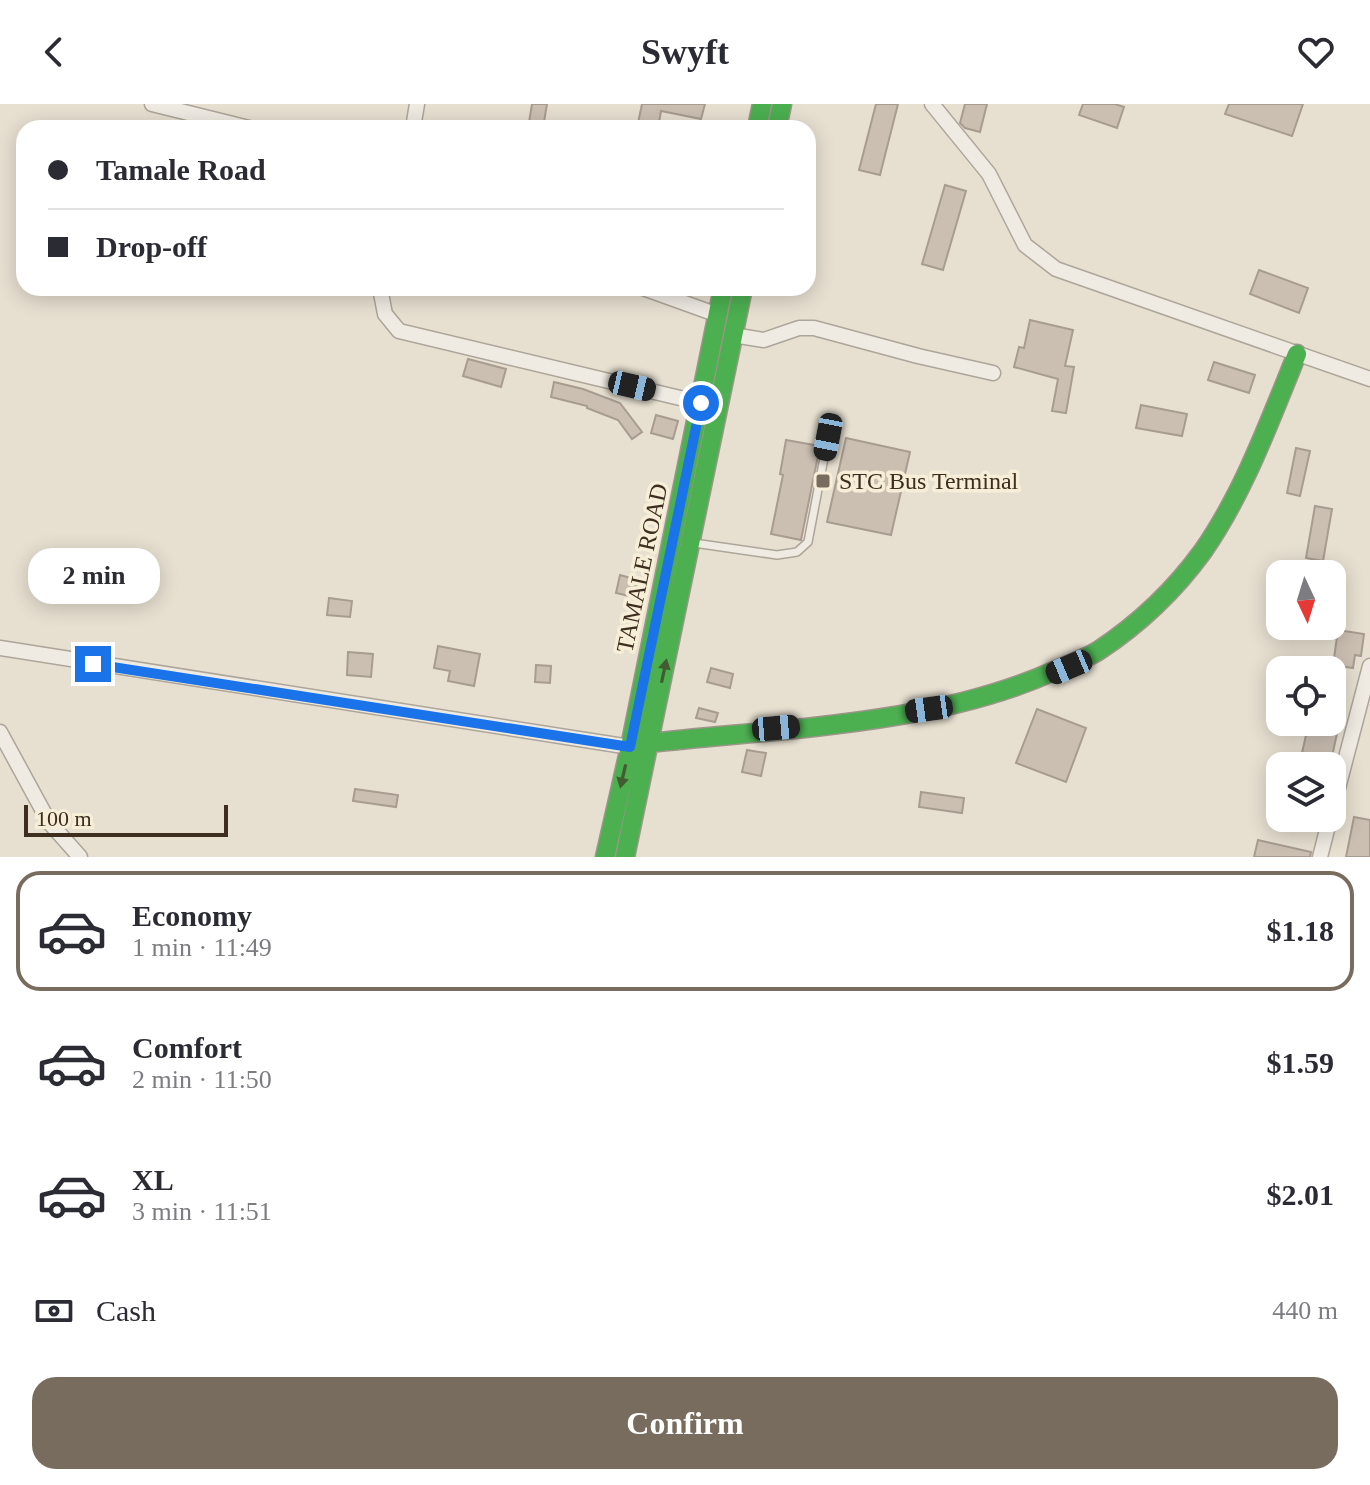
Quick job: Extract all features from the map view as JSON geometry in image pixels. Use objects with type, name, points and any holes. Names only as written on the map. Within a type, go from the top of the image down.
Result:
[{"type":"main road","name":"TAMALE ROAD","points":[[625,857],[692,542],[686,521],[701,403],[722,296]]},
{"type":"main road","name":"TAMALE ROAD","points":[[605,857],[741,296]]},
{"type":"main road","points":[[649,743],[929,709],[1018,688],[1069,667],[1113,643],[1165,599],[1202,553],[1253,459],[1297,354]]},
{"type":"street","points":[[152,104],[217,120]]},
{"type":"street","points":[[932,104],[989,174],[1025,245],[1056,269],[1370,379]]},
{"type":"street","points":[[382,296],[385,314],[399,331],[701,403]]},
{"type":"street","points":[[665,296],[718,315]]},
{"type":"street","points":[[733,335],[764,340],[799,328],[814,328],[993,373]]},
{"type":"street","points":[[0,648],[630,747]]},
{"type":"street","points":[[1346,758],[1370,666]]},
{"type":"street","points":[[1354,727],[1370,730]]},
{"type":"street","points":[[0,732],[49,822],[80,857]]},
{"type":"street","points":[[1322,857],[1327,832]]},
{"type":"lane","points":[[692,542],[777,555],[797,552],[808,542],[828,437]]},
{"type":"building","points":[[532,104],[547,104],[544,120],[529,120]]},
{"type":"building","points":[[642,104],[705,104],[701,119],[661,111],[659,120],[639,120]]},
{"type":"building","points":[[876,104],[898,104],[880,175],[859,170]]},
{"type":"building","points":[[965,104],[987,104],[980,132],[965,128],[960,123]]},
{"type":"building","points":[[1083,104],[1124,107],[1117,128],[1079,115]]},
{"type":"building","points":[[1229,104],[1303,104],[1292,136],[1225,114]]},
{"type":"building","points":[[945,185],[966,191],[943,270],[922,264]]},
{"type":"building","points":[[1259,270],[1308,288],[1299,313],[1250,294]]},
{"type":"building","points":[[1030,320],[1073,330],[1065,366],[1074,367],[1066,413],[1052,411],[1058,379],[1014,367],[1019,347],[1024,348]]},
{"type":"building","points":[[468,359],[506,369],[501,387],[463,376]]},
{"type":"building","points":[[1214,362],[1255,375],[1249,393],[1208,380]]},
{"type":"building","points":[[554,382],[620,403],[642,432],[632,439],[618,420],[587,406],[551,397]]},
{"type":"building","points":[[1141,405],[1187,414],[1182,436],[1136,428]]},
{"type":"building","points":[[656,415],[678,421],[673,439],[651,433]]},
{"type":"building","points":[[846,438],[910,452],[891,535],[827,522]]},
{"type":"building","points":[[786,440],[820,446],[801,540],[771,534],[783,475],[780,474]]},
{"type":"building","points":[[1296,448],[1310,451],[1300,496],[1287,493]]},
{"type":"building","points":[[1315,506],[1332,509],[1323,560],[1306,558]]},
{"type":"building","points":[[620,575],[638,580],[634,597],[616,593]]},
{"type":"building","points":[[329,598],[352,601],[350,617],[327,615]]},
{"type":"building","points":[[1346,631],[1364,634],[1361,656],[1355,655],[1353,668],[1346,667],[1346,656],[1334,656],[1337,640],[1346,640]]},
{"type":"building","points":[[438,646],[480,654],[474,686],[448,681],[450,671],[434,668]]},
{"type":"building","points":[[348,652],[373,654],[371,677],[347,675]]},
{"type":"building","points":[[536,665],[551,666],[550,683],[535,682]]},
{"type":"building","points":[[711,668],[733,674],[730,688],[707,682]]},
{"type":"building","points":[[699,708],[718,713],[715,722],[696,718]]},
{"type":"building","points":[[1037,709],[1086,728],[1066,782],[1016,763]]},
{"type":"building","points":[[1306,736],[1336,736],[1333,752],[1302,752]]},
{"type":"building","points":[[747,750],[766,753],[761,776],[742,772]]},
{"type":"building","points":[[355,789],[398,795],[396,807],[353,801]]},
{"type":"building","points":[[921,792],[964,798],[962,813],[919,807]]},
{"type":"building","points":[[1354,817],[1370,820],[1370,857],[1346,857]]},
{"type":"building","points":[[1258,840],[1311,852],[1310,857],[1254,857]]},
{"type":"traffic: fast","points":[[759,120],[762,104]]},
{"type":"traffic: fast","points":[[779,120],[782,104]]},
{"type":"traffic: fast","points":[[605,857],[721,296]]},
{"type":"traffic: fast","points":[[625,857],[741,296]]},
{"type":"traffic: fast","points":[[649,743],[907,714],[1007,689],[1098,651],[1155,606],[1203,551],[1244,480],[1297,354]]},
{"type":"place","name":"STC Bus Terminal","points":[[823,481]]},
{"type":"route","points":[[93,664],[630,747],[701,403]]}]
